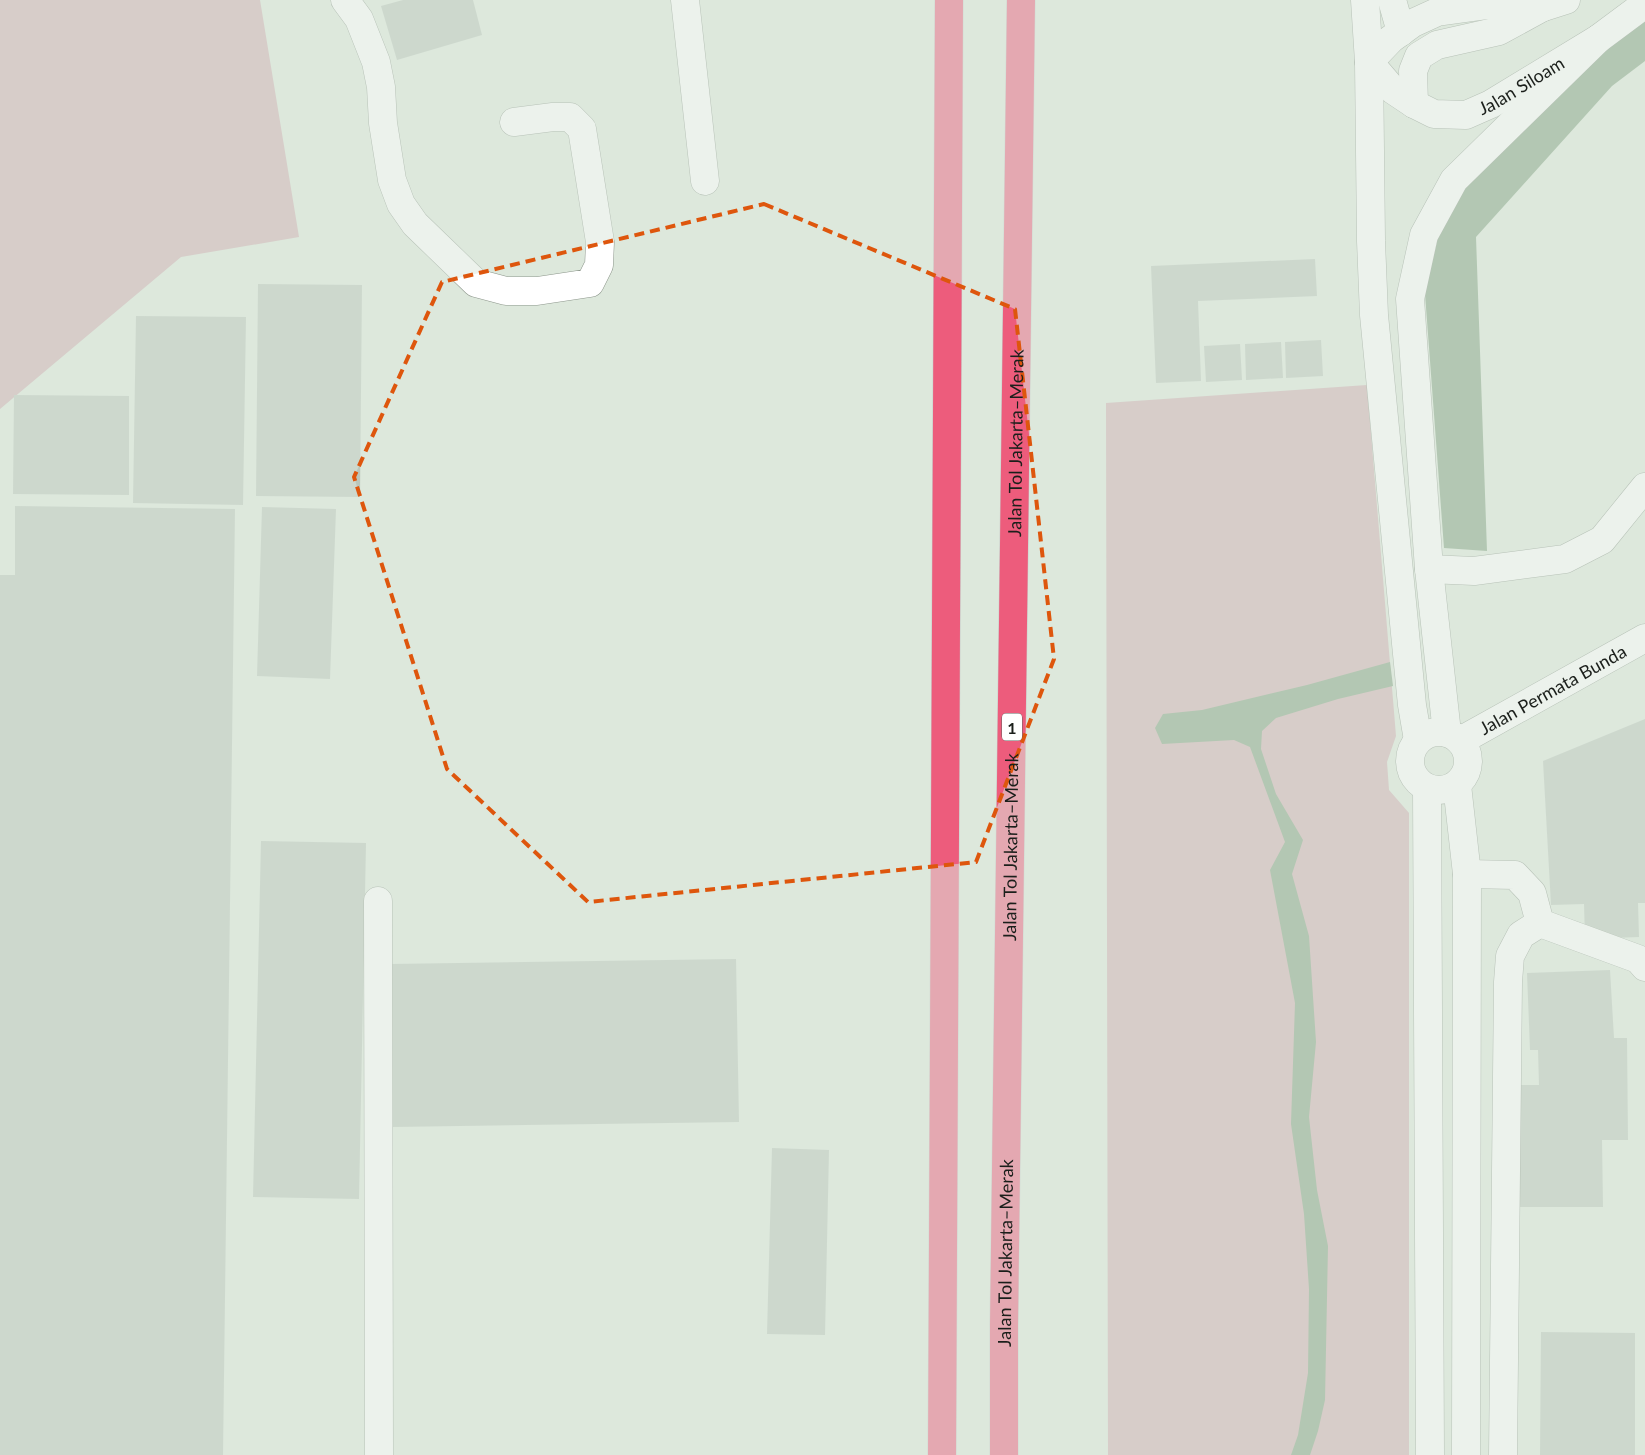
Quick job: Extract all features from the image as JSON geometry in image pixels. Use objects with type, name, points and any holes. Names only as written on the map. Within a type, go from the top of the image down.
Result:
[{"type":"highway","points":[[942,1455],[949,0]]},
{"type":"highway","name":"Jalan Tol Jakarta–Merak","points":[[1004,1455],[1020,0]]},
{"type":"street","points":[[345,0],[359,19],[376,62],[381,87],[383,123],[392,180],[401,204],[414,224],[476,283],[506,291],[537,291],[590,282],[600,265],[600,242],[582,129],[570,117],[553,117],[514,122]]},
{"type":"street","points":[[684,0],[705,181]]},
{"type":"street","points":[[1365,0],[1369,62],[1371,241],[1374,315],[1412,705],[1418,740]]},
{"type":"street","points":[[1392,0],[1400,32]]},
{"type":"street","points":[[1369,62],[1400,32],[1413,23],[1437,12],[1488,5],[1555,3]]},
{"type":"street","points":[[1414,104],[1413,71],[1419,56],[1437,45],[1499,31],[1555,3]]},
{"type":"street","name":"Jalan Siloam","points":[[1369,62],[1393,90],[1414,104],[1434,114],[1466,115],[1491,104],[1598,39],[1645,4]]},
{"type":"street","points":[[1454,737],[1436,732],[1426,734],[1418,740],[1411,753],[1410,767],[1416,780],[1427,788],[1437,791],[1456,785],[1466,772],[1468,756],[1454,737],[1442,697],[1429,569],[1410,299],[1424,234],[1454,180],[1598,39]]},
{"type":"street","points":[[1429,569],[1474,571],[1565,559],[1602,540],[1645,487]]},
{"type":"street","name":"Jalan Permata Bunda","points":[[1454,737],[1645,638]]},
{"type":"street","points":[[1456,785],[1467,874],[1466,1455]]},
{"type":"street","points":[[1427,788],[1430,1455]]},
{"type":"street","points":[[1467,874],[1515,875],[1532,893],[1540,923]]},
{"type":"street","points":[[378,900],[379,1455]]},
{"type":"street","points":[[1540,923],[1638,959],[1645,967]]},
{"type":"street","points":[[1503,1455],[1508,982],[1510,956],[1520,935],[1540,923]]},
{"type":"highlighted area","points":[[764,204],[1015,309],[1054,659],[976,862],[588,902],[447,769],[354,477],[442,282]]},
{"type":"shaded area","points":[[0,0],[260,0],[299,237],[181,257],[0,409]]},
{"type":"shaded area","points":[[1645,10],[1645,61],[1612,86],[1476,237],[1487,551],[1444,548],[1425,294],[1439,233],[1460,186]]},
{"type":"shaded area","points":[[1367,385],[1396,736],[1387,762],[1389,790],[1409,813],[1409,1455],[1108,1455],[1106,403]]},
{"type":"shaded area","points":[[1390,662],[1393,686],[1338,699],[1276,718],[1262,731],[1261,749],[1276,794],[1303,840],[1292,874],[1309,936],[1316,1042],[1309,1117],[1317,1190],[1328,1246],[1325,1400],[1310,1455],[1291,1455],[1298,1435],[1308,1373],[1309,1289],[1304,1214],[1291,1124],[1295,1003],[1270,870],[1285,842],[1250,747],[1234,740],[1162,744],[1155,728],[1163,714],[1202,710],[1307,685]]},
{"type":"building","points":[[403,0],[473,0],[482,35],[397,60],[381,6]]},
{"type":"building","points":[[1315,259],[1317,296],[1198,301],[1201,381],[1156,383],[1151,266]]},
{"type":"building","points":[[258,284],[362,285],[360,497],[256,496]]},
{"type":"building","points":[[136,316],[246,317],[243,505],[133,503]]},
{"type":"building","points":[[1321,340],[1323,376],[1286,378],[1285,342]]},
{"type":"building","points":[[1281,342],[1283,378],[1246,380],[1245,344]]},
{"type":"building","points":[[1240,344],[1242,380],[1206,382],[1204,346]]},
{"type":"building","points":[[14,395],[129,396],[129,495],[13,494]]},
{"type":"building","points":[[15,506],[235,509],[223,1455],[0,1455],[0,575],[15,575]]},
{"type":"building","points":[[262,507],[336,509],[330,679],[257,676]]},
{"type":"building","points":[[1645,719],[1645,903],[1638,903],[1639,937],[1585,939],[1584,904],[1551,905],[1543,761]]},
{"type":"building","points":[[261,841],[366,843],[359,1199],[253,1197]]},
{"type":"building","points":[[736,959],[739,1122],[393,1127],[390,964]]},
{"type":"building","points":[[1610,970],[1614,1038],[1627,1038],[1628,1140],[1602,1140],[1603,1207],[1514,1207],[1513,1085],[1539,1085],[1538,1050],[1530,1050],[1527,973]]},
{"type":"building","points":[[772,1148],[829,1150],[825,1335],[767,1334]]},
{"type":"building","points":[[1541,1332],[1635,1333],[1635,1455],[1540,1455]]}]
